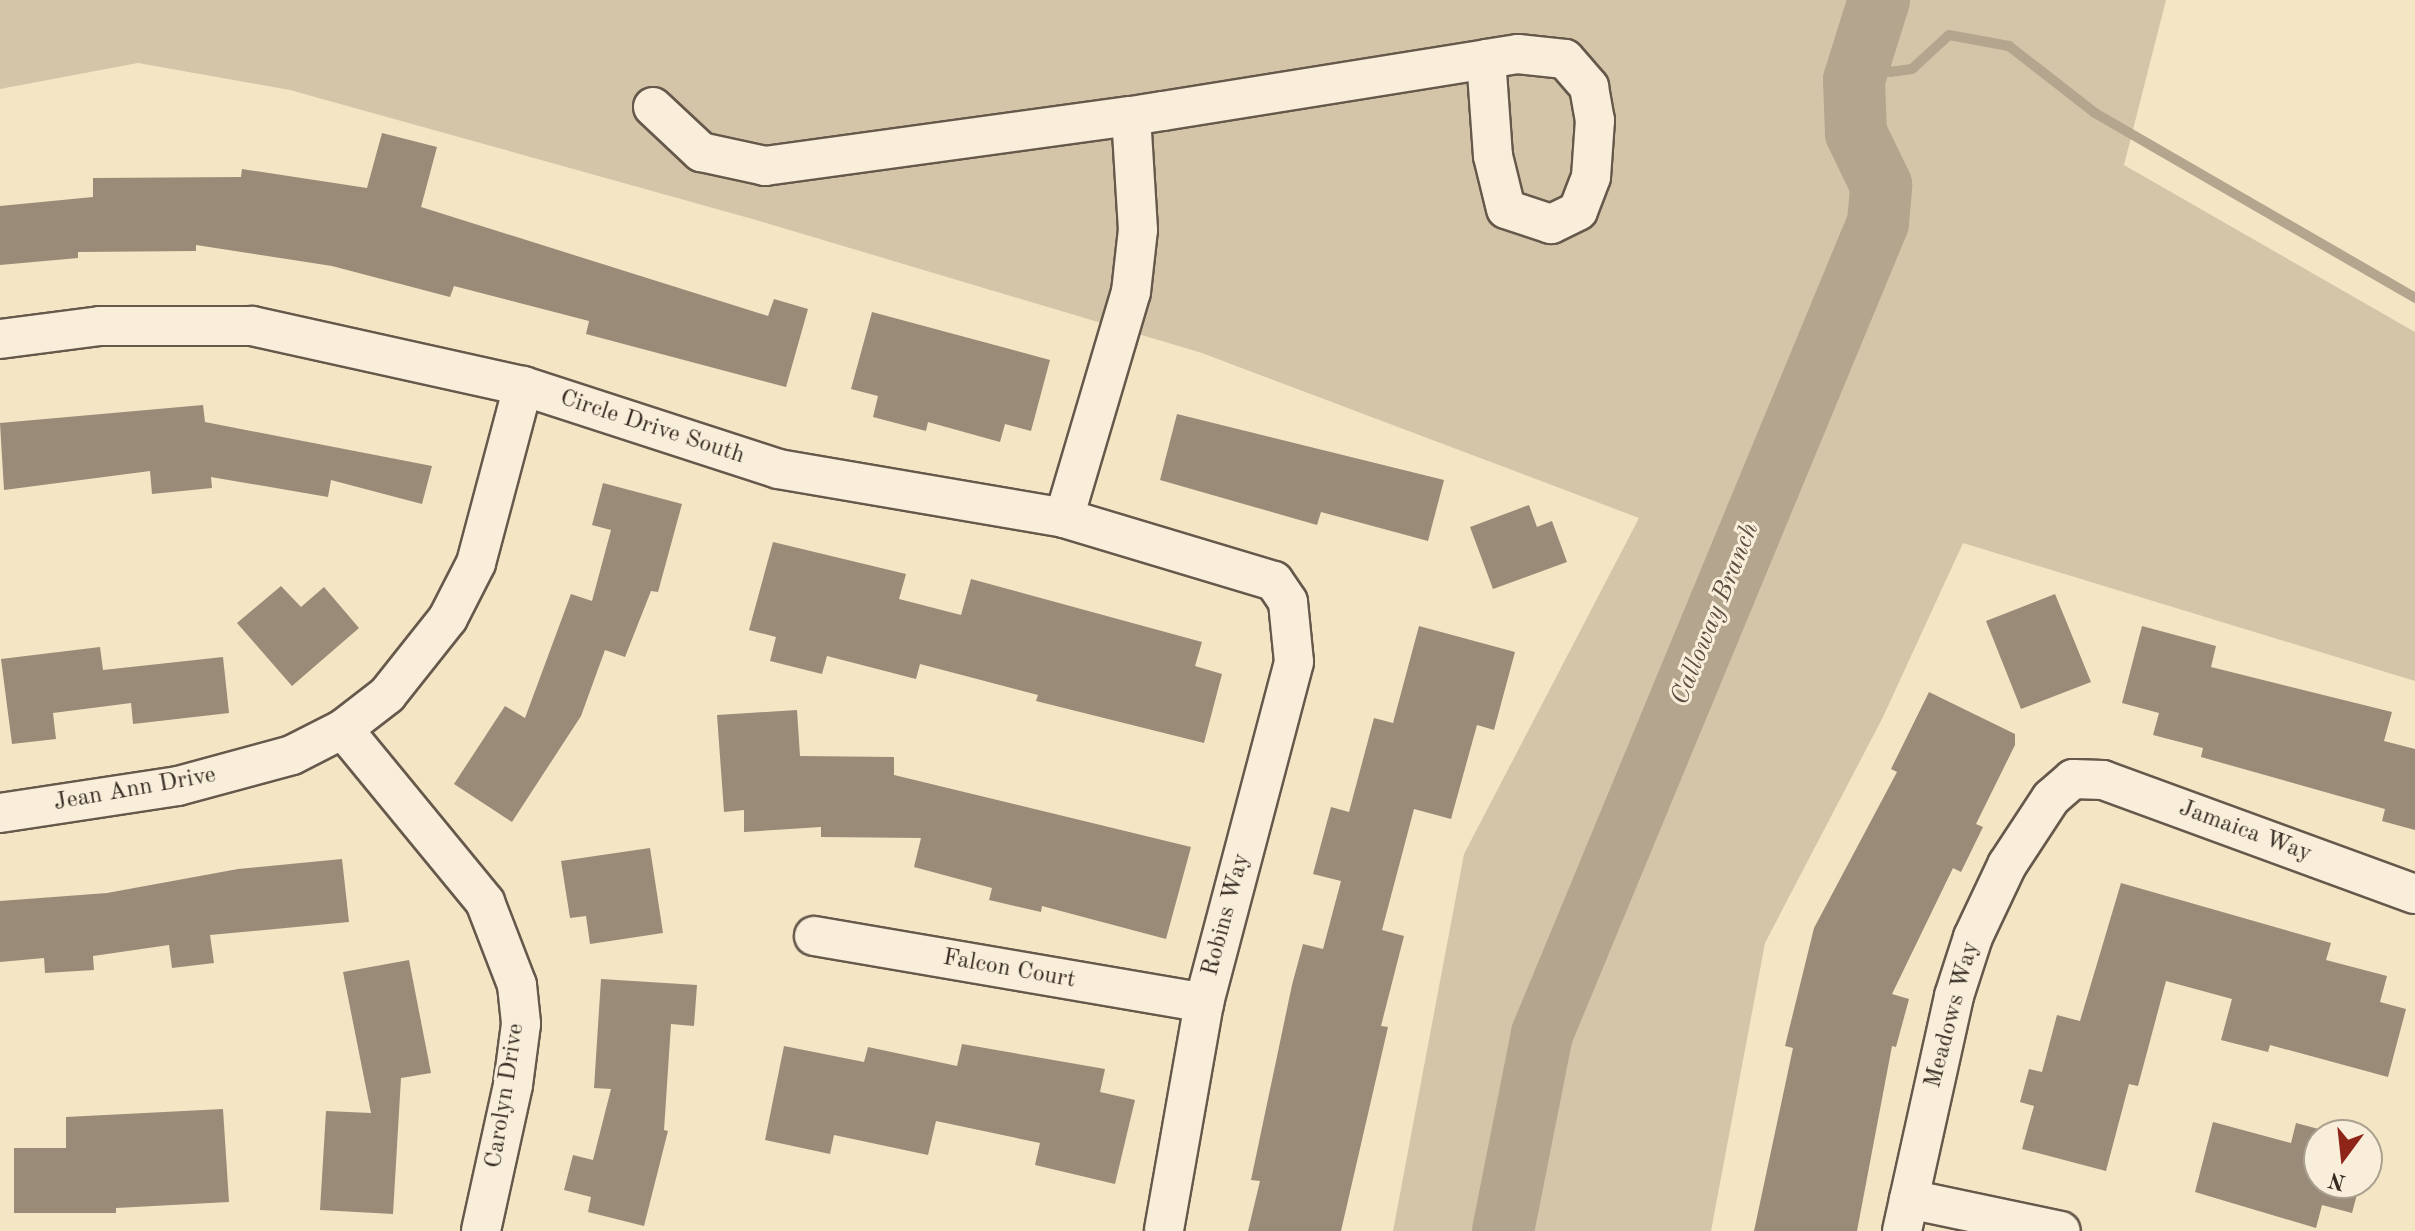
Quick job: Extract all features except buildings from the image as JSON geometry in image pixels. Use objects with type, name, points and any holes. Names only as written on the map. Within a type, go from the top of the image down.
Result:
[{"type":"street","points":[[653,107],[701,152],[765,166],[1131,116],[1486,59]]},
{"type":"street","points":[[1064,518],[1117,352],[1138,230],[1131,116]]},
{"type":"street","name":"Circle Drive South","points":[[0,339],[100,326],[252,326],[523,386],[778,469],[1064,518],[1274,581],[1288,602]]},
{"type":"street","name":"Jean Ann Drive","points":[[0,813],[178,786],[292,755],[343,729],[387,695],[448,618],[469,577],[493,513],[523,386]]},
{"type":"street","name":"Robins Way","points":[[1164,1231],[1204,1003],[1294,662],[1288,602]]},
{"type":"street","name":"Carolyn Drive","points":[[343,729],[485,902],[517,985],[521,1024],[513,1085],[481,1231]]},
{"type":"street","name":"Jamaica Way","points":[[2073,779],[2103,780],[2415,894]]},
{"type":"street","name":"Meadows Way","points":[[1906,1215],[1954,996],[1973,937],[2007,865],[2051,798],[2073,779]]},
{"type":"street","name":"Falcon Court","points":[[814,936],[1204,1003]]},
{"type":"street","points":[[1906,1215],[2061,1231]]},
{"type":"shaded area","points":[[0,0],[2166,0],[2124,165],[2415,332],[2415,681],[1963,543],[1883,717],[1765,943],[1711,1231],[1393,1231],[1464,854],[1639,518],[1202,353],[756,220],[290,90],[138,63],[0,89]]},
{"type":"waterway","name":"Calloway Branch","points":[[1503,1231],[1542,1034],[1878,223],[1881,185],[1856,133],[1854,80],[1879,0]]},
{"type":"waterway","points":[[1864,49],[1890,72],[1912,69],[1949,35],[2009,46],[2095,113],[2415,298]]}]
